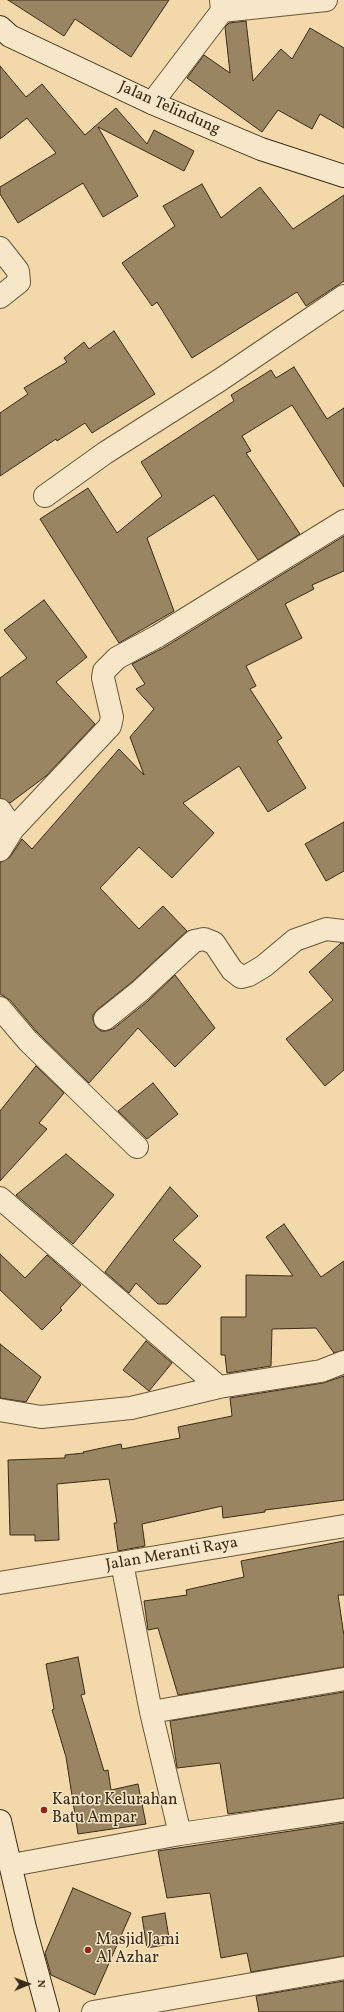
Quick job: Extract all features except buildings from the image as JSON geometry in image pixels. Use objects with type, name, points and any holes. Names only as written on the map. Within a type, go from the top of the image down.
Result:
[{"type":"street","points":[[152,103],[222,5],[326,0]]},
{"type":"street","name":"Jalan Telindung","points":[[3,36],[152,103],[261,149],[344,176]]},
{"type":"street","points":[[0,248],[18,271],[19,282],[0,297]]},
{"type":"street","points":[[45,496],[105,453],[220,380],[344,296]]},
{"type":"street","points":[[0,850],[13,829],[110,726],[112,716],[103,678],[104,671],[117,658],[158,636],[344,521]]},
{"type":"street","points":[[0,810],[13,829]]},
{"type":"street","points":[[105,1019],[140,991],[194,941],[204,939],[214,943],[232,970],[241,977],[249,975],[264,966],[296,940],[326,930],[338,929],[344,931]]},
{"type":"street","points":[[0,1008],[28,1041],[137,1147]]},
{"type":"street","points":[[0,1198],[81,1270],[219,1387]]},
{"type":"street","points":[[0,1410],[42,1417],[124,1408],[219,1387],[321,1371],[344,1362]]},
{"type":"street","name":"Jalan Meranti Raya","points":[[0,1583],[344,1526]]},
{"type":"street","points":[[122,1563],[152,1712],[180,1834]]},
{"type":"street","points":[[152,1712],[344,1679]]},
{"type":"street","points":[[12,1866],[180,1834],[344,1810]]},
{"type":"street","points":[[0,1821],[12,1866],[25,1928],[48,2012]]},
{"type":"street","points":[[93,2012],[344,1968]]},
{"type":"place","name":"Kantor Kelurahan Batu Ampar","points":[[44,1810]]},
{"type":"place","name":"Masjid Jami Al Azhar","points":[[88,1950]]}]
